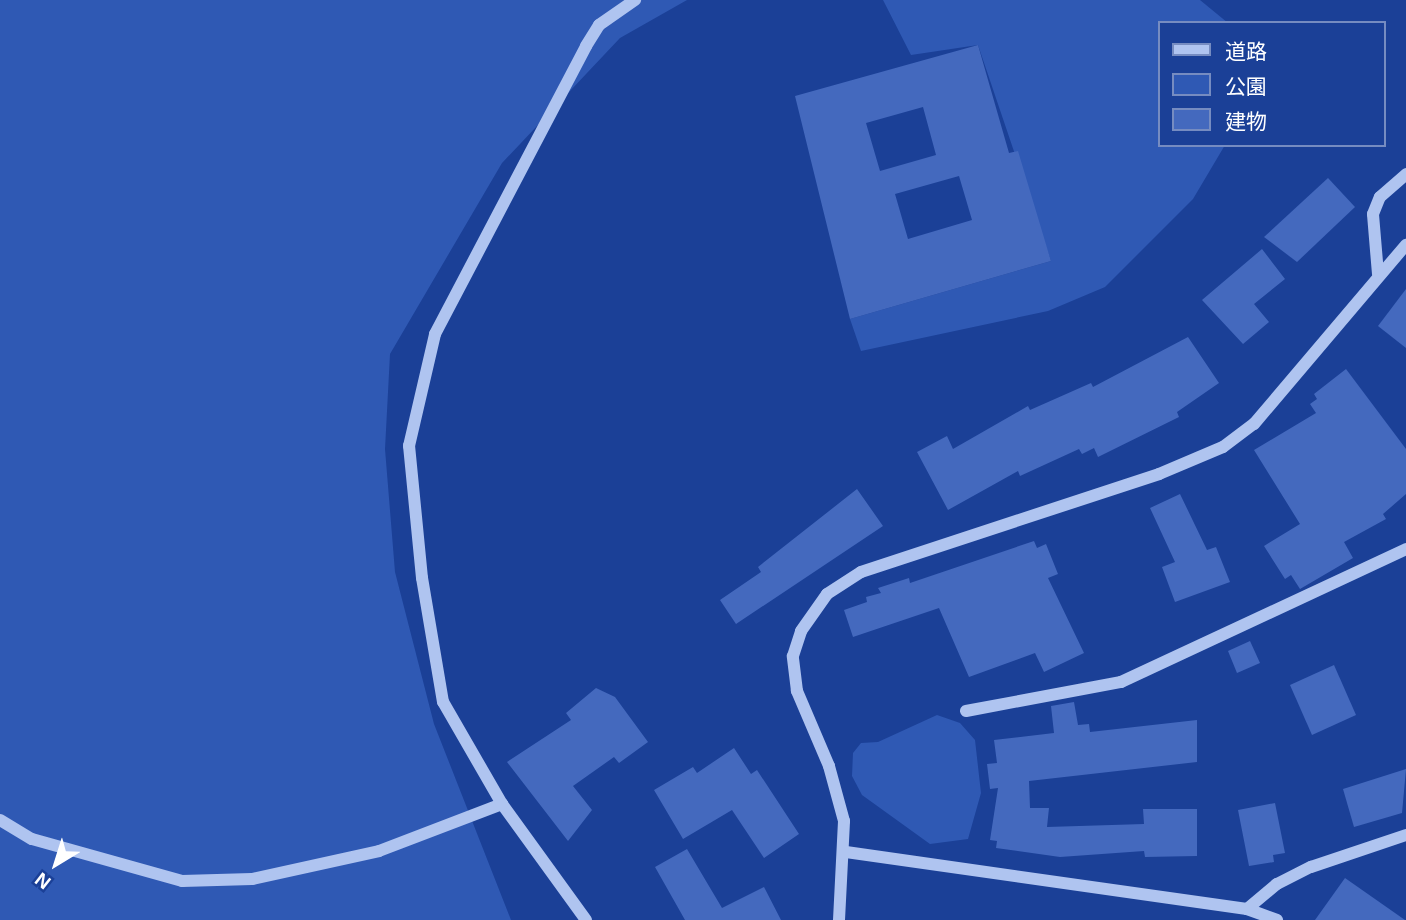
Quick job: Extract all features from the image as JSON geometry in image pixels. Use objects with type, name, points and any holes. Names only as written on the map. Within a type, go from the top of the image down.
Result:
[{"type":"street","points":[[586,920],[502,804],[443,702],[422,578],[409,446],[413,417],[435,334],[586,46],[599,25],[635,0]]},
{"type":"street","points":[[1378,274],[1373,214],[1380,197],[1406,174]]},
{"type":"street","points":[[839,920],[846,852],[840,797],[797,691],[793,656],[801,631],[827,594],[861,572],[1159,474],[1223,447],[1254,424],[1378,274],[1406,245]]},
{"type":"street","points":[[966,711],[1121,682],[1406,549]]},
{"type":"street","points":[[0,820],[32,839],[182,881],[252,880],[379,850],[502,804]]},
{"type":"street","points":[[1247,909],[1277,884],[1311,867],[1406,835]]},
{"type":"street","points":[[846,852],[1247,909],[1277,920]]},
{"type":"green space","points":[[0,0],[687,0],[620,38],[502,163],[390,354],[385,449],[395,572],[434,724],[511,920],[0,920]]},
{"type":"green space","points":[[883,0],[1200,0],[1226,21],[1158,21],[1158,147],[1224,147],[1193,199],[1105,287],[1048,311],[861,351],[850,319],[1051,261],[978,45],[911,55]]},
{"type":"green space","points":[[937,715],[960,723],[975,740],[981,793],[968,839],[930,844],[862,795],[852,776],[853,753],[861,743],[878,742]]},
{"type":"building","points":[[978,45],[1009,153],[1018,151],[1051,261],[850,319],[795,96]],"holes":[[[923,107],[936,155],[880,171],[866,123]],[[959,176],[972,220],[908,239],[895,194]]]},
{"type":"building","points":[[1328,178],[1355,207],[1297,262],[1264,237]]},
{"type":"building","points":[[1262,249],[1285,279],[1254,304],[1269,322],[1243,344],[1202,300]]},
{"type":"building","points":[[1406,289],[1406,348],[1378,326]]},
{"type":"building","points":[[1188,337],[1219,383],[1177,412],[1179,417],[1098,457],[1094,448],[1082,454],[1079,449],[1020,476],[1018,471],[948,510],[917,452],[947,436],[953,449],[1028,406],[1030,410],[1091,383],[1093,387]]},
{"type":"building","points":[[1346,369],[1406,449],[1406,494],[1383,514],[1386,519],[1344,542],[1353,558],[1300,589],[1291,575],[1285,579],[1264,546],[1300,524],[1254,450],[1316,413],[1310,404],[1317,399],[1314,394]]},
{"type":"building","points":[[857,489],[883,526],[736,624],[720,600],[761,572],[758,567]]},
{"type":"building","points":[[1180,494],[1207,550],[1216,547],[1230,582],[1175,602],[1162,567],[1175,562],[1150,508]]},
{"type":"building","points":[[1034,541],[1037,548],[1046,544],[1058,574],[1048,578],[1084,653],[1044,672],[1035,653],[969,677],[939,608],[853,637],[844,610],[867,602],[866,597],[881,593],[878,588],[909,578],[910,583]]},
{"type":"building","points":[[1250,641],[1260,663],[1237,673],[1228,651]]},
{"type":"building","points":[[1334,665],[1356,715],[1312,735],[1290,685]]},
{"type":"building","points":[[596,688],[615,697],[648,742],[619,763],[614,757],[573,786],[592,810],[568,841],[507,762],[571,720],[566,713]]},
{"type":"building","points":[[1074,702],[1078,725],[1089,724],[1090,732],[1197,720],[1197,762],[1029,781],[1030,808],[1049,808],[1047,827],[1144,824],[1143,809],[1197,809],[1197,856],[1145,857],[1144,851],[1060,857],[996,848],[997,841],[990,840],[998,788],[990,789],[987,764],[997,763],[994,740],[1054,733],[1051,706]]},
{"type":"building","points":[[734,748],[751,774],[757,770],[799,834],[764,858],[732,810],[683,839],[654,790],[693,767],[697,773]]},
{"type":"building","points":[[1406,769],[1402,813],[1354,827],[1343,789]]},
{"type":"building","points":[[1275,803],[1285,853],[1273,855],[1274,862],[1249,866],[1238,810]]},
{"type":"building","points":[[687,849],[722,908],[764,887],[781,920],[685,920],[655,867]]},
{"type":"building","points":[[1345,878],[1405,920],[1315,920]]}]
